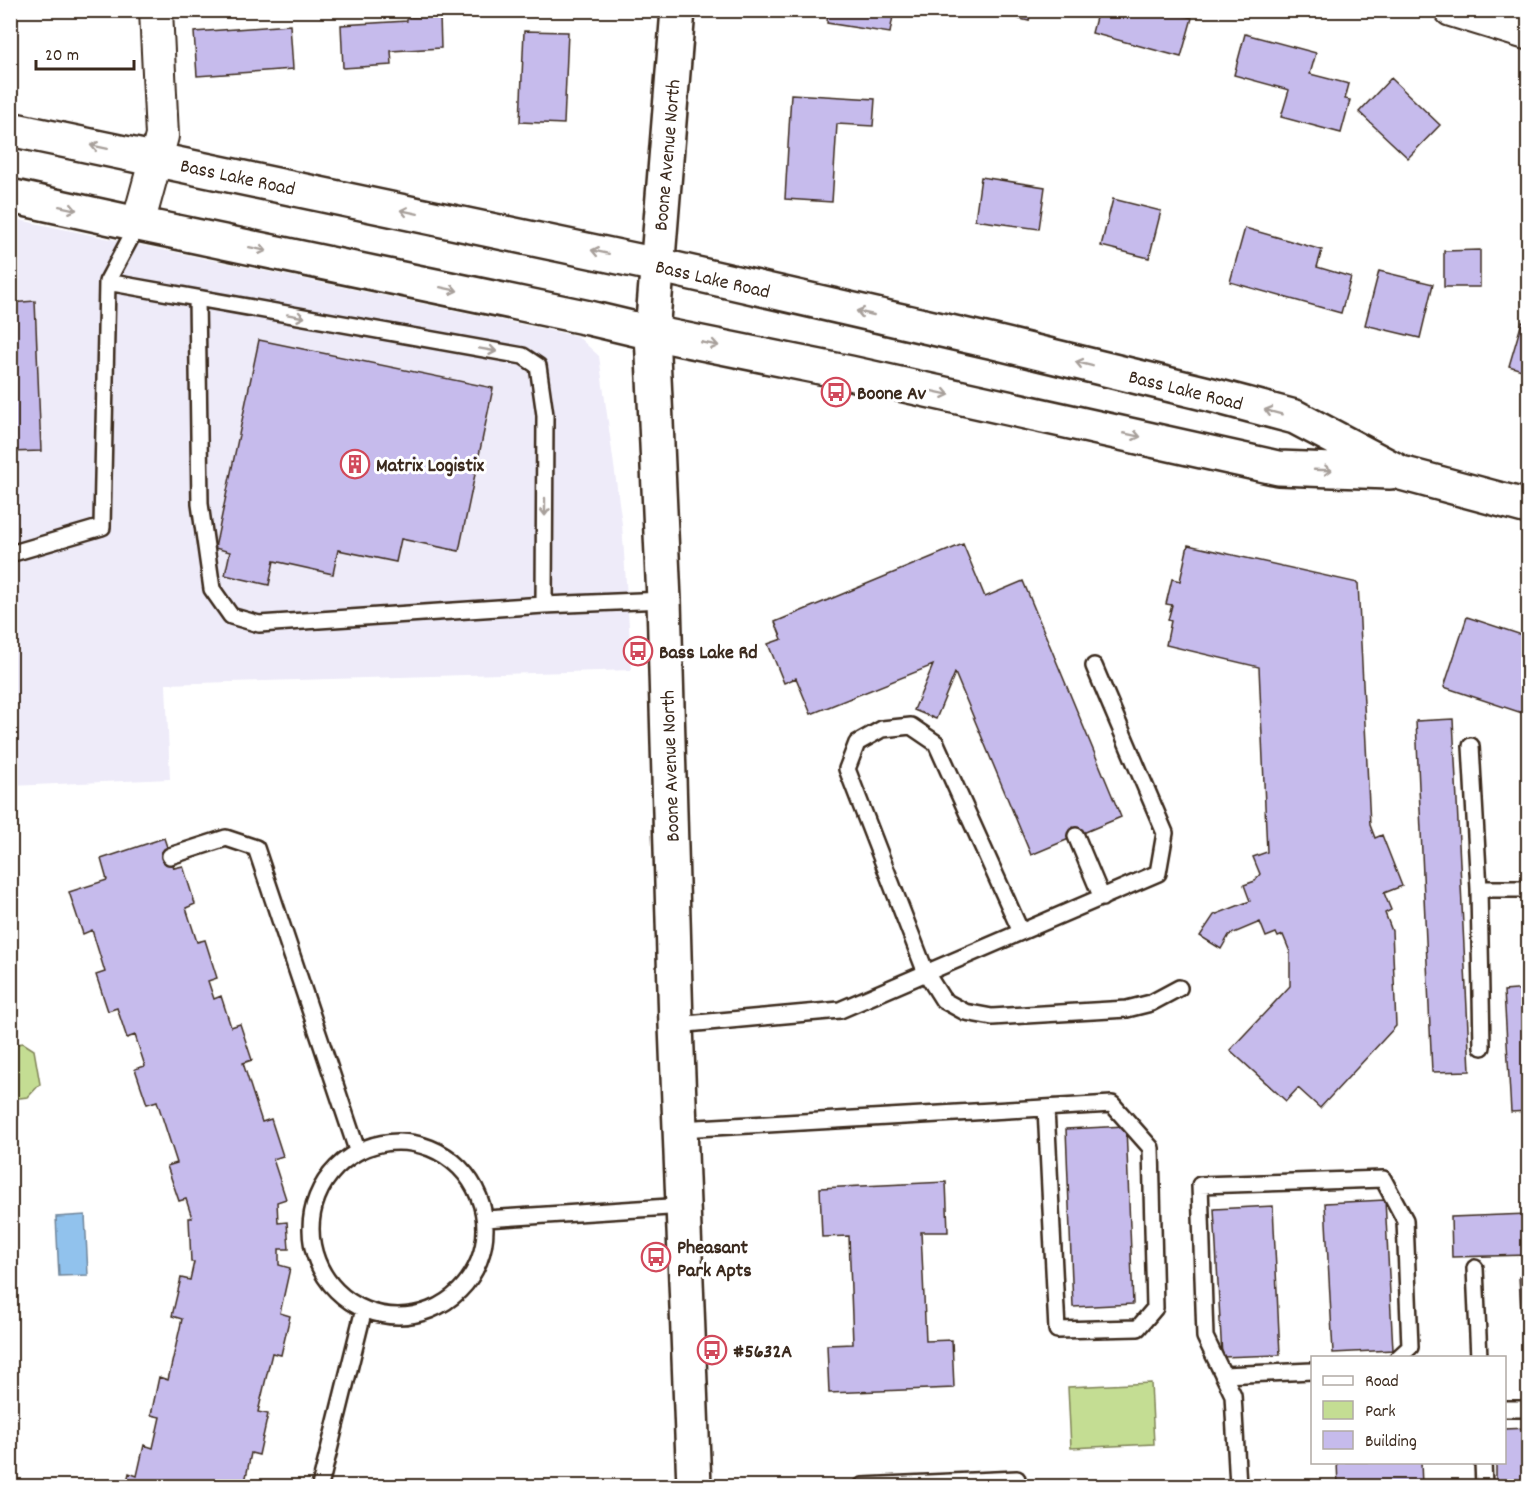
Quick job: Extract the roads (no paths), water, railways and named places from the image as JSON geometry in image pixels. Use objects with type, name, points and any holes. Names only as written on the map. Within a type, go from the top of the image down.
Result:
[{"type":"main road","name":"Boone Avenue North","points":[[678,10],[652,333],[664,600],[676,1025],[694,1486]]},
{"type":"main road","name":"Bass Lake Road","points":[[10,129],[657,265],[1208,394],[1295,417],[1401,473]]},
{"type":"main road","name":"Bass Lake Road","points":[[10,196],[850,373],[1278,468],[1401,473],[1528,507]]},
{"type":"street","points":[[138,224],[162,136],[156,10]]},
{"type":"street","points":[[1451,10],[1526,33]]},
{"type":"lane","points":[[10,554],[102,527],[107,282],[138,224]]},
{"type":"lane","points":[[107,282],[522,356],[538,366],[545,416],[544,605]]},
{"type":"lane","points":[[197,298],[200,504],[212,589],[231,616],[259,624],[544,605],[664,600]]},
{"type":"lane","points":[[676,1025],[840,1010],[1158,873],[1165,833],[1094,666]]},
{"type":"lane","points":[[1021,932],[936,743],[911,726],[882,729],[857,743],[847,769],[926,973],[943,1000],[965,1012],[992,1017],[1127,1009],[1151,1003],[1179,987]]},
{"type":"lane","points":[[1472,746],[1479,889],[1482,1047]]},
{"type":"lane","points":[[1076,836],[1102,898]]},
{"type":"lane","points":[[170,856],[226,838],[256,848],[357,1150]]},
{"type":"lane","points":[[1479,889],[1528,889]]},
{"type":"lane","points":[[680,1129],[1046,1107],[1112,1104],[1151,1148],[1155,1308],[1138,1328],[1057,1330],[1046,1107]]},
{"type":"lane","points":[[409,1142],[437,1150],[460,1168],[477,1191],[485,1220],[483,1248],[476,1266],[472,1275],[454,1296],[429,1310],[401,1316],[364,1309],[347,1300],[326,1280],[314,1255],[310,1225],[315,1197],[330,1172],[357,1150],[380,1143],[409,1142]]},
{"type":"lane","points":[[1238,1486],[1233,1395],[1205,1337],[1200,1185],[1383,1179],[1405,1220],[1410,1347],[1400,1356]]},
{"type":"lane","points":[[485,1220],[684,1206]]},
{"type":"lane","points":[[1474,1268],[1479,1356]]},
{"type":"lane","points":[[320,1486],[364,1309]]},
{"type":"lane","points":[[1223,1375],[1311,1371]]},
{"type":"lane","points":[[1506,1409],[1528,1409]]},
{"type":"lane","points":[[1483,1464],[1484,1486]]},
{"type":"lane","points":[[862,1486],[1017,1479]]},
{"type":"water","points":[[85,1215],[88,1275],[59,1276],[56,1217]]},
{"type":"place","name":"Boone Av","points":[[836,392]]},
{"type":"place","name":"Matrix Logistix","points":[[355,464]]},
{"type":"place","name":"Bass Lake Rd","points":[[638,651]]},
{"type":"place","name":"Pheasant Park Apts","points":[[656,1257]]},
{"type":"place","name":"#5632A","points":[[712,1350]]}]
